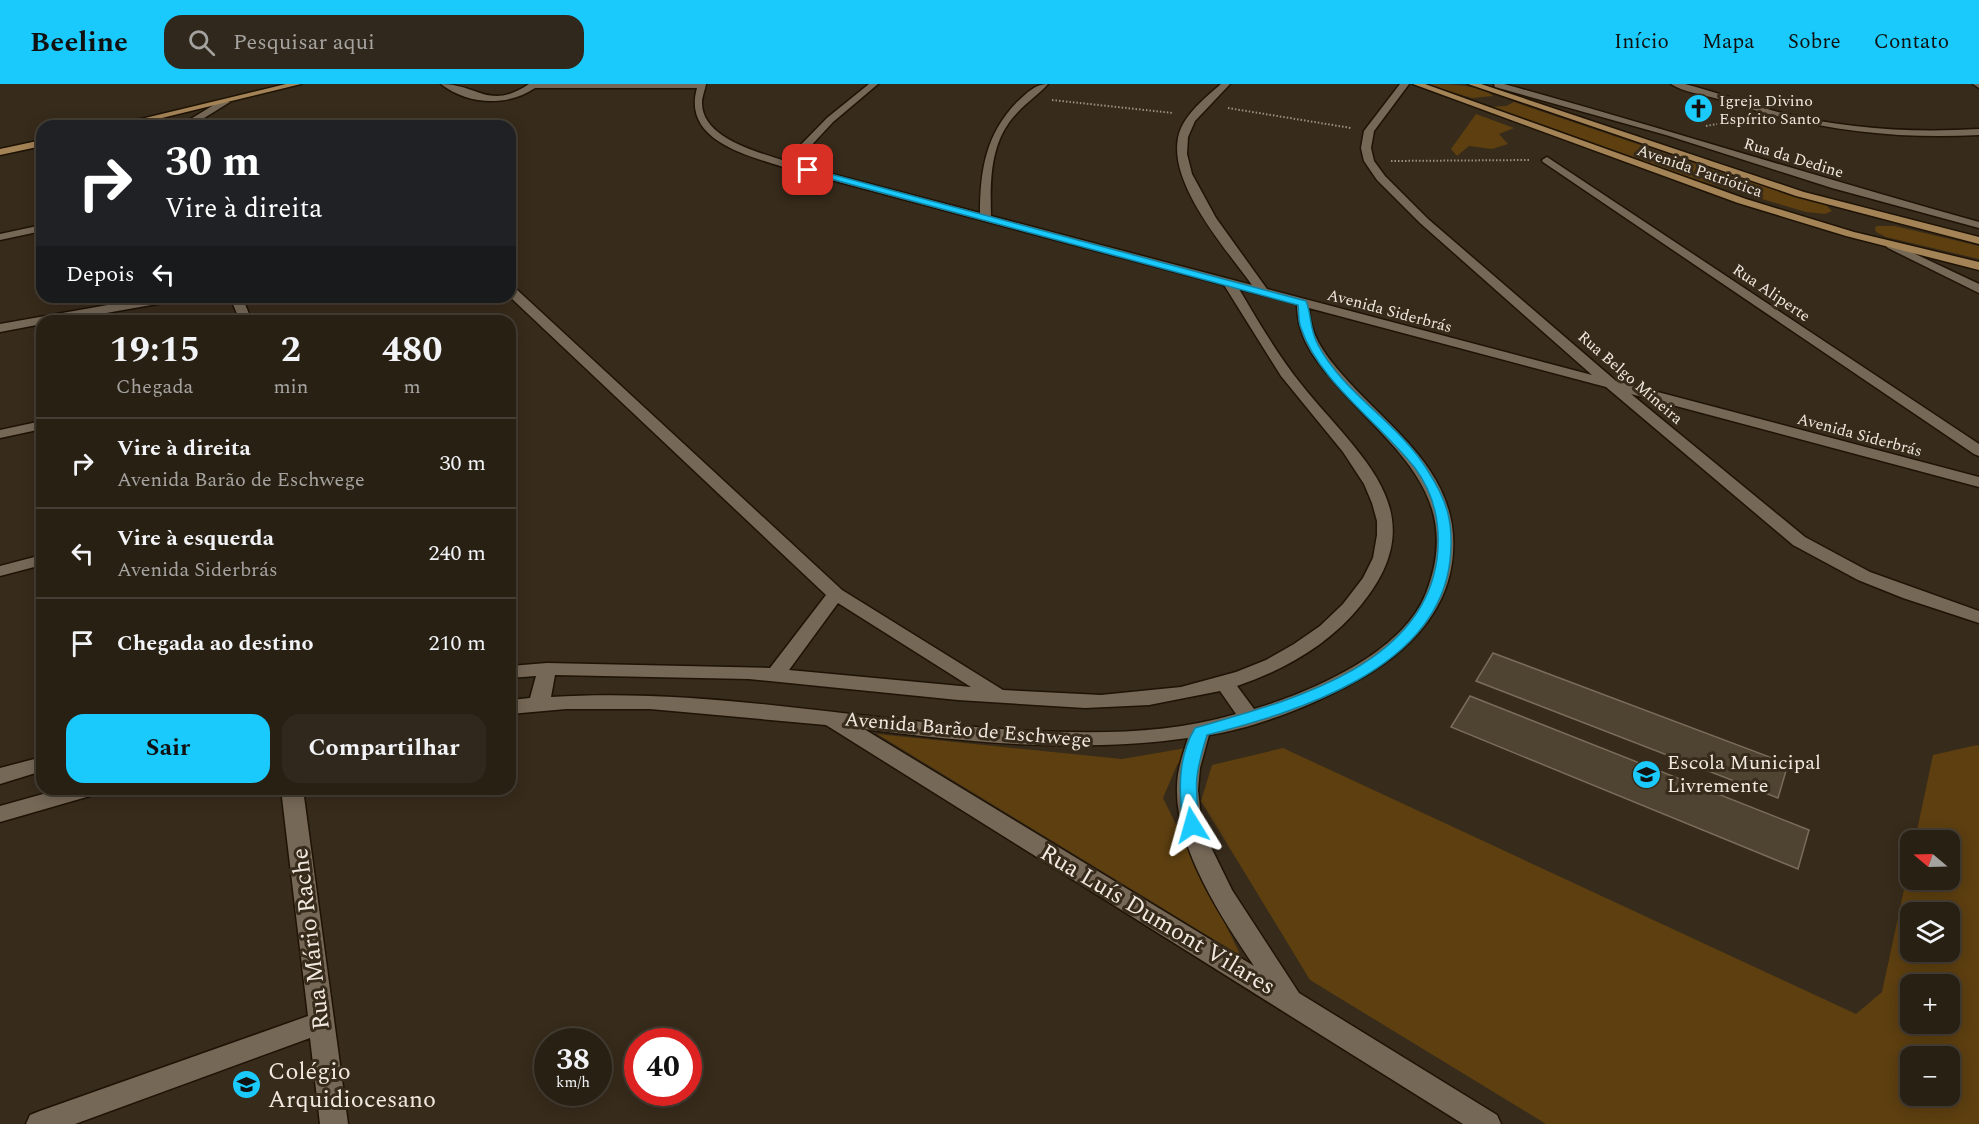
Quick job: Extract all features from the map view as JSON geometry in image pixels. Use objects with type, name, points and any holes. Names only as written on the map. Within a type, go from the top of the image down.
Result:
[{"type":"main road","points":[[144,120],[297,84]]},
{"type":"main road","name":"Avenida Patriótica","points":[[1417,84],[1690,184],[1892,246],[1979,266]]},
{"type":"main road","name":"Avenida Patriótica","points":[[1472,84],[1731,173],[1848,208],[1979,241]]},
{"type":"main road","points":[[1467,102],[1491,102],[1508,97]]},
{"type":"main road","points":[[0,152],[36,144]]},
{"type":"main road","points":[[1815,224],[1842,218],[1848,208]]},
{"type":"main road","points":[[1892,246],[1874,234],[1877,228],[1913,225]]},
{"type":"street","points":[[445,84],[481,97],[500,100],[519,96],[534,85],[702,84]]},
{"type":"street","name":"Avenida Siderbrás","points":[[702,84],[696,97],[696,109],[700,120],[710,130],[735,146],[787,165],[1979,482]]},
{"type":"street","points":[[787,165],[830,120],[874,84]]},
{"type":"street","points":[[986,218],[985,190],[989,153],[1003,122],[1026,98],[1044,84]]},
{"type":"street","points":[[1226,84],[1194,115],[1182,140],[1182,153],[1187,173],[1198,199],[1264,293]]},
{"type":"street","points":[[1369,131],[1405,84]]},
{"type":"street","points":[[1675,84],[1774,114],[1835,127],[1898,134],[1979,132]]},
{"type":"street","points":[[1485,88],[1501,85]]},
{"type":"street","name":"Rua da Dedine","points":[[1501,85],[1669,132],[1836,186],[1979,225]]},
{"type":"street","points":[[194,120],[225,102]]},
{"type":"street","name":"Rua Belgo Mineira","points":[[1369,131],[1366,148],[1369,161],[1398,195],[1613,386],[1759,510],[1821,556],[1870,579],[1979,617]]},
{"type":"street","name":"Rua Aliperte","points":[[1547,160],[1979,451]]},
{"type":"street","points":[[0,237],[36,229]]},
{"type":"street","points":[[1892,246],[1979,288]]},
{"type":"street","name":"Avenida Barão de Eschwege","points":[[516,672],[547,669],[775,675],[1000,696],[1115,702],[1148,699],[1225,683],[1252,674],[1294,652],[1336,621],[1372,581],[1384,547],[1384,519],[1372,486],[1264,344],[1229,283]]},
{"type":"street","points":[[516,296],[836,594],[1000,696]]},
{"type":"street","points":[[73,315],[140,303]]},
{"type":"street","name":"Avenida Barão de Eschwege","points":[[516,706],[601,702],[731,707],[1038,738],[1121,739],[1200,732],[1250,719],[1311,698],[1350,677],[1396,647],[1422,618],[1441,580],[1446,538],[1444,518],[1436,494],[1421,469],[1407,451],[1335,376],[1314,346],[1305,325],[1303,303]]},
{"type":"street","points":[[0,328],[36,322]]},
{"type":"street","points":[[0,434],[36,426]]},
{"type":"street","points":[[0,571],[36,562]]},
{"type":"street","points":[[775,675],[836,594]]},
{"type":"street","points":[[539,704],[547,669]]},
{"type":"street","points":[[601,702],[612,671]]},
{"type":"street","points":[[1225,683],[1250,719]]},
{"type":"street","name":"Rua Luís Dumont Vilares","points":[[827,717],[1291,1001],[1487,1124]]},
{"type":"street","points":[[1200,732],[1188,772],[1187,791],[1192,825],[1221,892],[1250,941],[1291,1001]]},
{"type":"street","points":[[0,776],[36,766]]},
{"type":"street","points":[[0,814],[54,795]]},
{"type":"street","name":"Rua Mário Rache","points":[[293,795],[334,1124]]},
{"type":"street","points":[[40,1124],[320,1023]]},
{"type":"path","points":[[1026,98],[1194,115]]},
{"type":"path","points":[[1203,104],[1369,131]]},
{"type":"shaded area","points":[[1426,84],[1472,87],[1493,96],[1472,98]]},
{"type":"shaded area","points":[[1514,102],[1729,175],[1826,205],[1832,211],[1825,214],[1806,212],[1680,175],[1489,107],[1506,106]]},
{"type":"shaded area","points":[[1476,114],[1514,128],[1499,134],[1508,144],[1492,149],[1469,146],[1457,156],[1451,149]]},
{"type":"shaded area","points":[[1877,226],[1895,226],[1979,246],[1979,259],[1886,237],[1876,232]]},
{"type":"shaded area","points":[[877,734],[1122,759],[1192,747],[1177,765],[1163,798],[1241,956]]},
{"type":"shaded area","points":[[1979,746],[1979,1124],[1546,1124],[1310,980],[1201,801],[1212,765],[1283,748],[1856,1014],[1882,992],[1900,908],[1900,962],[1960,962],[1960,902],[1901,902],[1904,890],[1960,890],[1960,830],[1917,830],[1933,755]]},
{"type":"building","points":[[1493,653],[1788,764],[1778,798],[1476,681]]},
{"type":"building","points":[[1470,696],[1809,830],[1798,869],[1451,727]]},
{"type":"place","name":"Igreja Divino Espírito Santo","points":[[1698,109]]},
{"type":"place","name":"Escola Municipal Livremente","points":[[1646,774]]},
{"type":"place","name":"Colégio Arquidiocesano","points":[[247,1085]]},
{"type":"route","points":[[808,170],[1303,303],[1305,325],[1314,346],[1335,376],[1399,442],[1421,469],[1436,494],[1444,518],[1446,538],[1441,580],[1422,618],[1396,647],[1350,677],[1311,698],[1250,719],[1200,732],[1188,772],[1187,791],[1192,825]]}]
